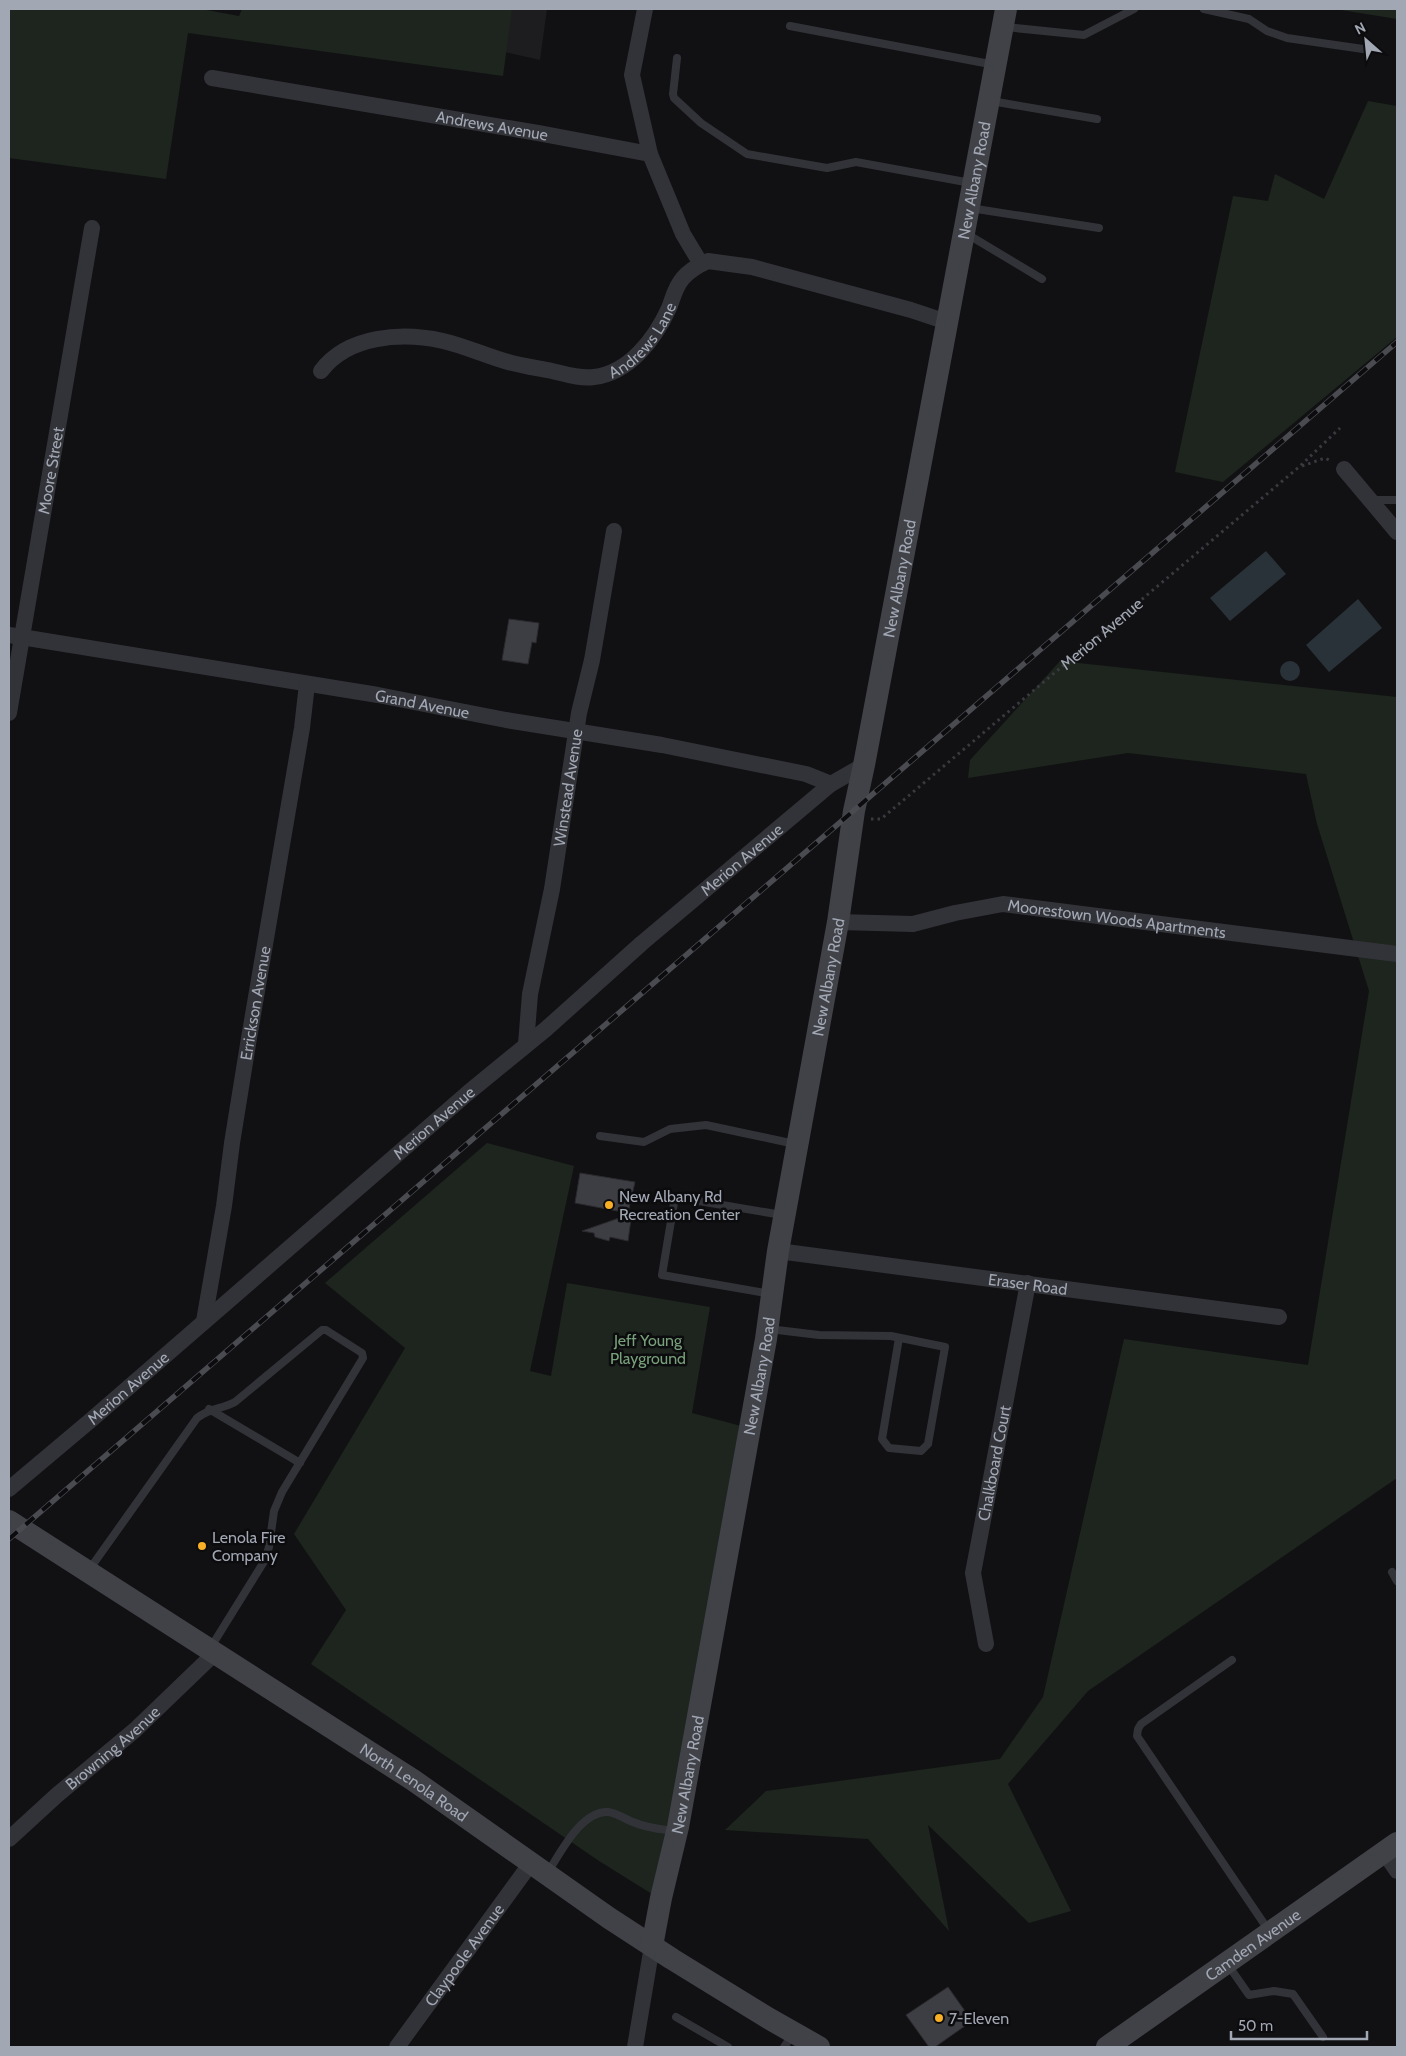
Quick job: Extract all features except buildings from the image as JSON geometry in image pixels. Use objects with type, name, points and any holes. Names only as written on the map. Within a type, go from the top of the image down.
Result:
[{"type":"main road","name":"New Albany Road","points":[[652,1946],[677,1832],[767,1329],[784,1216],[838,922],[853,818],[1004,18]]},
{"type":"main road","name":"North Lenola Road","points":[[9,1521],[412,1780],[652,1946],[743,2004],[789,2040],[819,2047]]},
{"type":"main road","name":"Camden Avenue","points":[[1107,2047],[1391,1848]]},
{"type":"street","points":[[645,9],[632,75],[650,154],[683,234],[701,264],[708,260],[752,267],[910,310],[947,322]]},
{"type":"street","name":"Andrews Avenue","points":[[212,78],[528,131],[650,154]]},
{"type":"street","name":"Moore Street","points":[[9,712],[15,636],[92,228]]},
{"type":"street","name":"Andrews Lane","points":[[321,371],[328,361],[338,353],[365,341],[392,338],[443,341],[506,362],[572,375],[593,377],[612,372],[627,363],[652,338],[670,306],[674,292],[683,278],[701,264]]},
{"type":"street","points":[[1344,469],[1397,532]]},
{"type":"street","name":"Winstead Avenue","points":[[526,1044],[530,994],[552,888],[586,679],[593,653],[614,531]]},
{"type":"street","name":"Grand Avenue","points":[[15,636],[577,731],[774,767],[806,774],[832,784]]},
{"type":"street","name":"Errickson Avenue","points":[[204,1321],[224,1206],[249,1038],[302,728],[307,684]]},
{"type":"street","name":"Merion Avenue","points":[[9,1488],[92,1420],[642,943],[832,784],[864,765]]},
{"type":"street","name":"Moorestown Woods Apartments","points":[[838,922],[913,924],[955,912],[1003,904],[1397,954]]},
{"type":"street","name":"Eraser Road","points":[[778,1251],[1279,1317]]},
{"type":"street","name":"Chalkboard Court","points":[[986,1644],[973,1573],[1028,1283]]},
{"type":"street","name":"Browning Avenue","points":[[9,1839],[135,1730],[211,1652]]},
{"type":"street","points":[[1391,1848],[1397,1871]]},
{"type":"street","name":"Claypoole Avenue","points":[[397,2047],[539,1868]]},
{"type":"street","points":[[634,2047],[652,1946]]},
{"type":"lane","points":[[1004,18],[1084,35],[1134,9]]},
{"type":"lane","points":[[1204,9],[1249,19],[1267,31],[1287,38],[1363,49]]},
{"type":"lane","points":[[790,26],[996,65]]},
{"type":"lane","points":[[677,58],[674,98],[702,123],[743,152],[827,168],[856,162],[972,184]]},
{"type":"lane","points":[[989,101],[1097,119]]},
{"type":"lane","points":[[968,208],[1098,228]]},
{"type":"lane","points":[[963,232],[1042,279]]},
{"type":"lane","points":[[1371,500],[1397,500]]},
{"type":"lane","points":[[600,1136],[644,1142],[670,1130],[706,1125],[797,1144]]},
{"type":"lane","points":[[772,1294],[662,1275],[675,1196],[784,1216]]},
{"type":"lane","points":[[767,1329],[818,1335],[899,1338],[945,1347],[928,1444],[921,1451],[889,1448],[882,1439],[899,1338]]},
{"type":"lane","points":[[87,1572],[197,1418],[209,1409],[225,1407],[235,1402],[322,1330],[326,1330],[362,1353],[363,1358],[282,1492],[274,1511],[269,1547],[265,1560],[211,1652]]},
{"type":"lane","points":[[209,1409],[300,1463]]},
{"type":"lane","points":[[1392,1572],[1397,1581]]},
{"type":"lane","points":[[1232,1660],[1141,1724],[1137,1736],[1270,1932]]},
{"type":"lane","points":[[539,1868],[585,1820],[597,1814],[609,1812],[646,1826],[677,1832]]},
{"type":"lane","points":[[1226,1964],[1249,1995],[1274,1991],[1293,1994],[1323,2037]]},
{"type":"lane","points":[[676,2017],[728,2047]]},
{"type":"path","name":"Merion Avenue","points":[[853,818],[881,819],[1299,467],[1340,428]]},
{"type":"path","points":[[1299,467],[1325,458],[1344,469]]},
{"type":"shaded area","points":[[312,9],[547,9],[540,60]]},
{"type":"shaded area","points":[[1266,551],[1286,574],[1230,621],[1210,598]]},
{"type":"shaded area","points":[[1358,599],[1382,628],[1329,672],[1306,645]]},
{"type":"shaded area","points":[[1290,661],[1297,664],[1300,671],[1297,678],[1290,681],[1283,678],[1280,671],[1283,664]]},
{"type":"green space","points":[[9,9],[201,9],[239,16],[242,9],[512,9],[503,76],[188,33],[166,179],[9,158]]},
{"type":"green space","points":[[1335,9],[1397,9],[1397,19]]},
{"type":"green space","points":[[1368,101],[1397,106],[1397,337],[1223,482],[1175,472],[1233,196],[1268,201],[1275,174],[1324,199]]},
{"type":"green space","points":[[1060,661],[1397,697],[1397,1478],[1088,1691],[1008,1784],[1071,1911],[1029,1923],[928,1825],[949,1931],[868,1839],[725,1830],[766,1791],[1000,1759],[1043,1697],[1124,1339],[1308,1365],[1369,991],[1317,824],[1306,774],[1128,753],[968,778],[970,760]]},
{"type":"green space","name":"Jeff Young Playground","points":[[487,1143],[574,1166],[530,1371],[551,1376],[567,1283],[710,1307],[692,1413],[745,1427],[660,1899],[599,1861],[311,1664],[346,1610],[294,1534],[405,1348],[325,1283]]},
{"type":"railway","points":[[9,1539],[1397,342]]},
{"type":"place","name":"New Albany Rd Recreation Center","points":[[609,1205]]},
{"type":"place","name":"Lenola Fire Company","points":[[202,1546]]},
{"type":"place","name":"7-Eleven","points":[[939,2018]]}]
